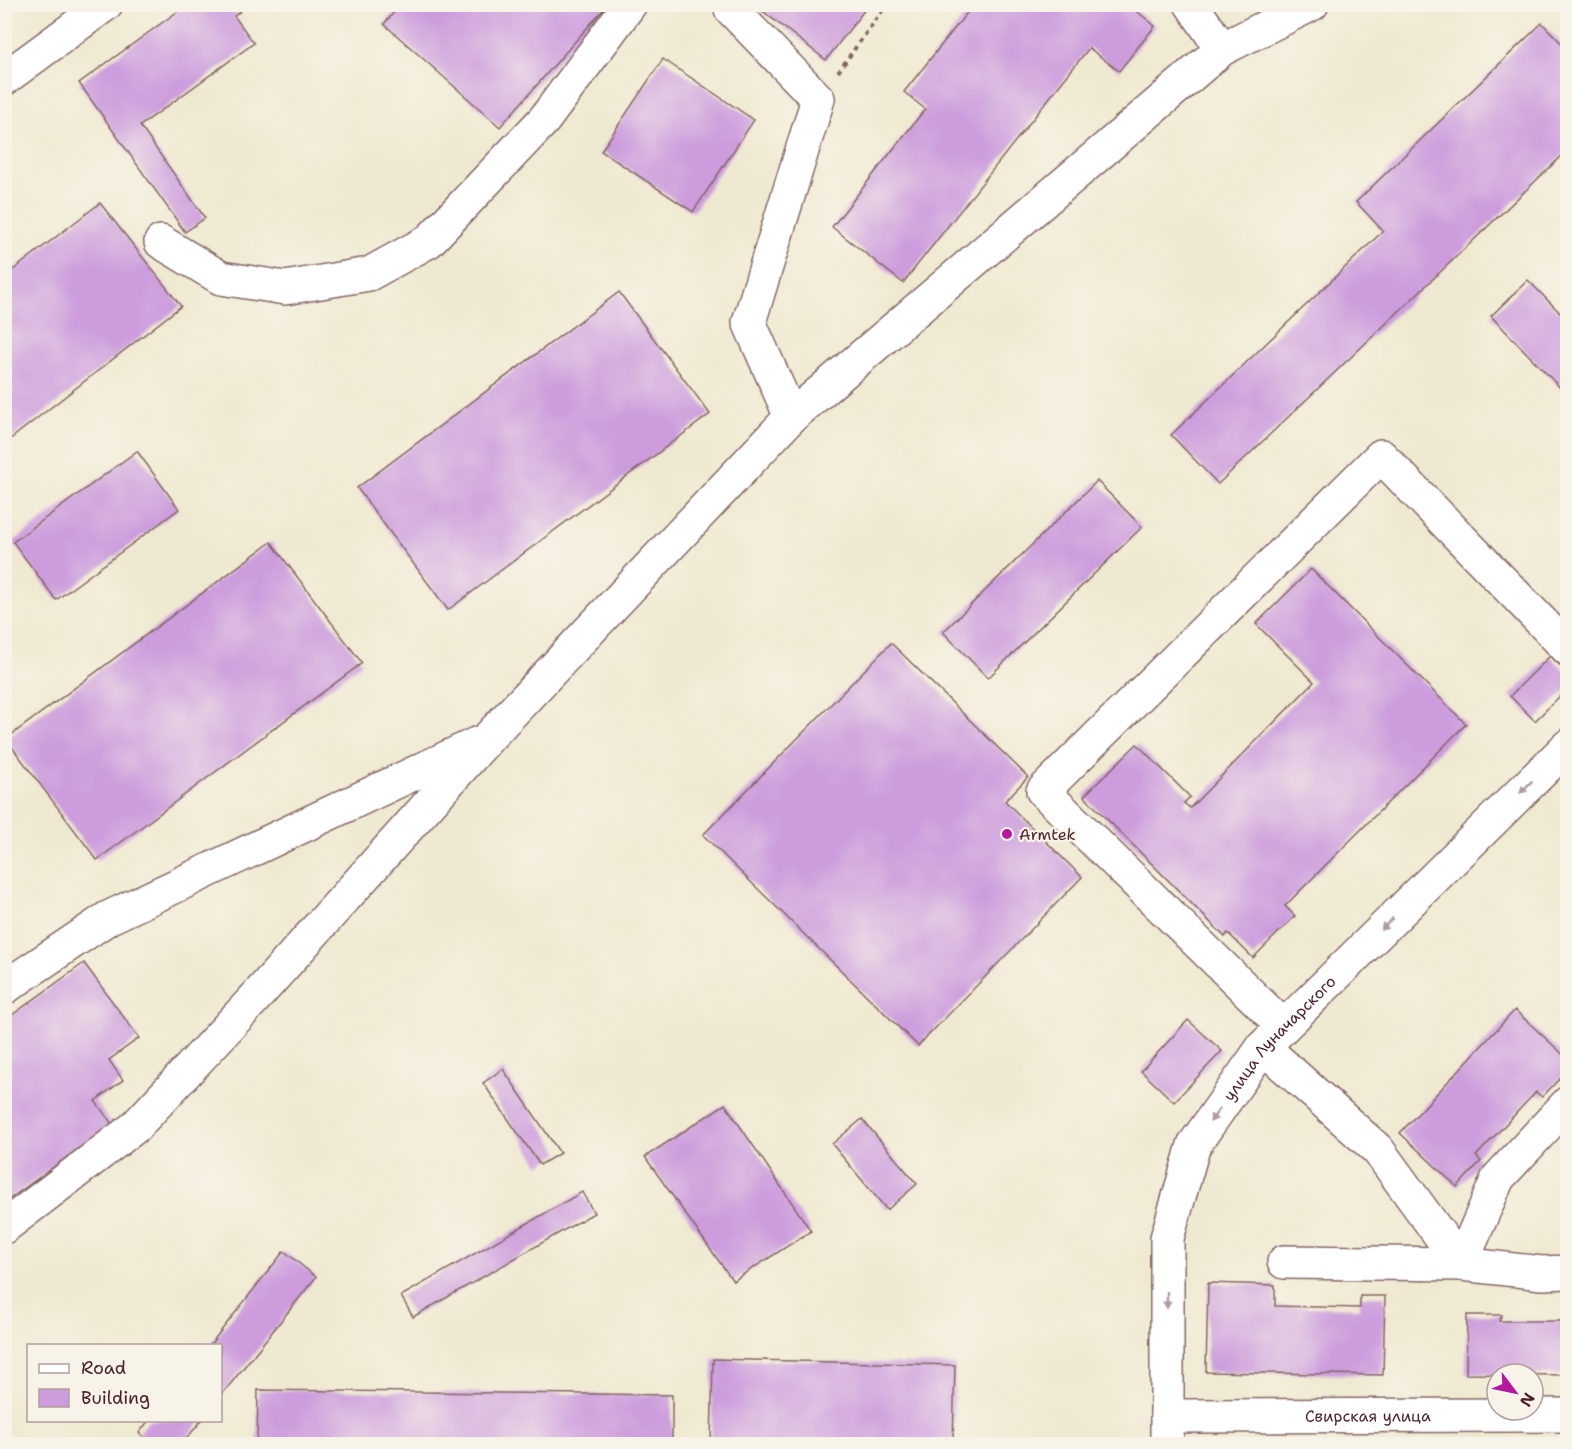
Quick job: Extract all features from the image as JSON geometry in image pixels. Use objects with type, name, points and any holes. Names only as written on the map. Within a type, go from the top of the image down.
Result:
[{"type":"street","points":[[4,79],[106,4]]},
{"type":"street","points":[[161,242],[221,278],[285,288],[369,274],[429,242],[544,120],[630,4]]},
{"type":"street","points":[[730,4],[731,9],[818,99],[749,322],[791,417]]},
{"type":"street","points":[[1191,4],[1222,49]]},
{"type":"street","points":[[4,1227],[135,1127],[255,998],[489,738],[791,417],[1222,49],[1312,4]]},
{"type":"street","points":[[1461,1264],[1378,1150],[1042,791],[1381,456],[1568,649]]},
{"type":"street","points":[[4,988],[108,918],[489,738]]},
{"type":"street","name":"улица Луначарского","points":[[1167,1430],[1167,1238],[1194,1145],[1273,1036],[1568,746]]},
{"type":"street","points":[[1461,1264],[1498,1178],[1568,1102]]},
{"type":"street","points":[[1284,1262],[1461,1264],[1542,1273],[1568,1272]]},
{"type":"street","name":"Свирская улица","points":[[1167,1430],[1568,1415]]},
{"type":"path","points":[[818,99],[887,4]]},
{"type":"building","points":[[188,4],[250,4],[234,16],[254,43],[140,126],[205,218],[185,232],[79,83]]},
{"type":"building","points":[[401,4],[608,4],[500,127],[384,24]]},
{"type":"building","points":[[763,4],[869,4],[826,60],[760,9]]},
{"type":"building","points":[[974,4],[1128,4],[1155,26],[1119,71],[1089,48],[903,283],[832,227],[925,109],[904,92]]},
{"type":"building","points":[[1542,23],[1568,50],[1568,150],[1218,484],[1171,435],[1383,231],[1356,202]]},
{"type":"building","points":[[663,59],[754,120],[693,212],[601,151]]},
{"type":"building","points":[[100,203],[181,306],[4,444],[4,277]]},
{"type":"building","points":[[1528,280],[1568,321],[1568,396],[1491,316]]},
{"type":"building","points":[[619,292],[710,414],[448,610],[357,488]]},
{"type":"building","points":[[137,451],[179,509],[56,600],[13,542]]},
{"type":"building","points":[[1097,481],[1142,527],[988,678],[943,632]]},
{"type":"building","points":[[271,542],[362,663],[97,860],[6,739]]},
{"type":"building","points":[[1311,569],[1466,724],[1285,906],[1295,916],[1253,958],[1228,933],[1225,937],[1084,796],[1137,744],[1190,797],[1184,803],[1190,808],[1314,682],[1256,624]]},
{"type":"building","points":[[891,643],[1028,777],[1005,801],[1082,877],[918,1046],[703,835]]},
{"type":"building","points":[[1550,656],[1568,673],[1568,688],[1535,721],[1510,696]]},
{"type":"building","points":[[84,963],[139,1038],[109,1060],[123,1080],[95,1101],[112,1124],[4,1203],[4,1021]]},
{"type":"building","points":[[1515,1010],[1568,1059],[1568,1070],[1542,1097],[1536,1092],[1476,1156],[1481,1161],[1457,1187],[1400,1133]]},
{"type":"building","points":[[1188,1020],[1222,1051],[1174,1102],[1141,1071]]},
{"type":"building","points":[[503,1069],[560,1153],[540,1165],[483,1083]]},
{"type":"building","points":[[725,1104],[811,1231],[733,1281],[645,1157]]},
{"type":"building","points":[[862,1119],[917,1184],[887,1210],[832,1144]]},
{"type":"building","points":[[582,1192],[594,1213],[413,1317],[401,1296]]},
{"type":"building","points":[[284,1251],[316,1277],[222,1394],[222,1344],[211,1344]]},
{"type":"building","points":[[1208,1283],[1275,1285],[1275,1306],[1360,1308],[1360,1296],[1385,1296],[1383,1375],[1206,1372]]},
{"type":"building","points":[[1467,1315],[1502,1315],[1499,1321],[1568,1321],[1568,1375],[1545,1375],[1545,1362],[1485,1362],[1485,1374],[1466,1374]]},
{"type":"building","points":[[713,1359],[955,1365],[953,1444],[711,1444]]},
{"type":"building","points":[[258,1390],[672,1395],[672,1444],[257,1444]]},
{"type":"building","points":[[147,1422],[200,1422],[182,1444],[154,1444],[139,1433]]},
{"type":"place","name":"Armtek","points":[[1007,834]]}]
